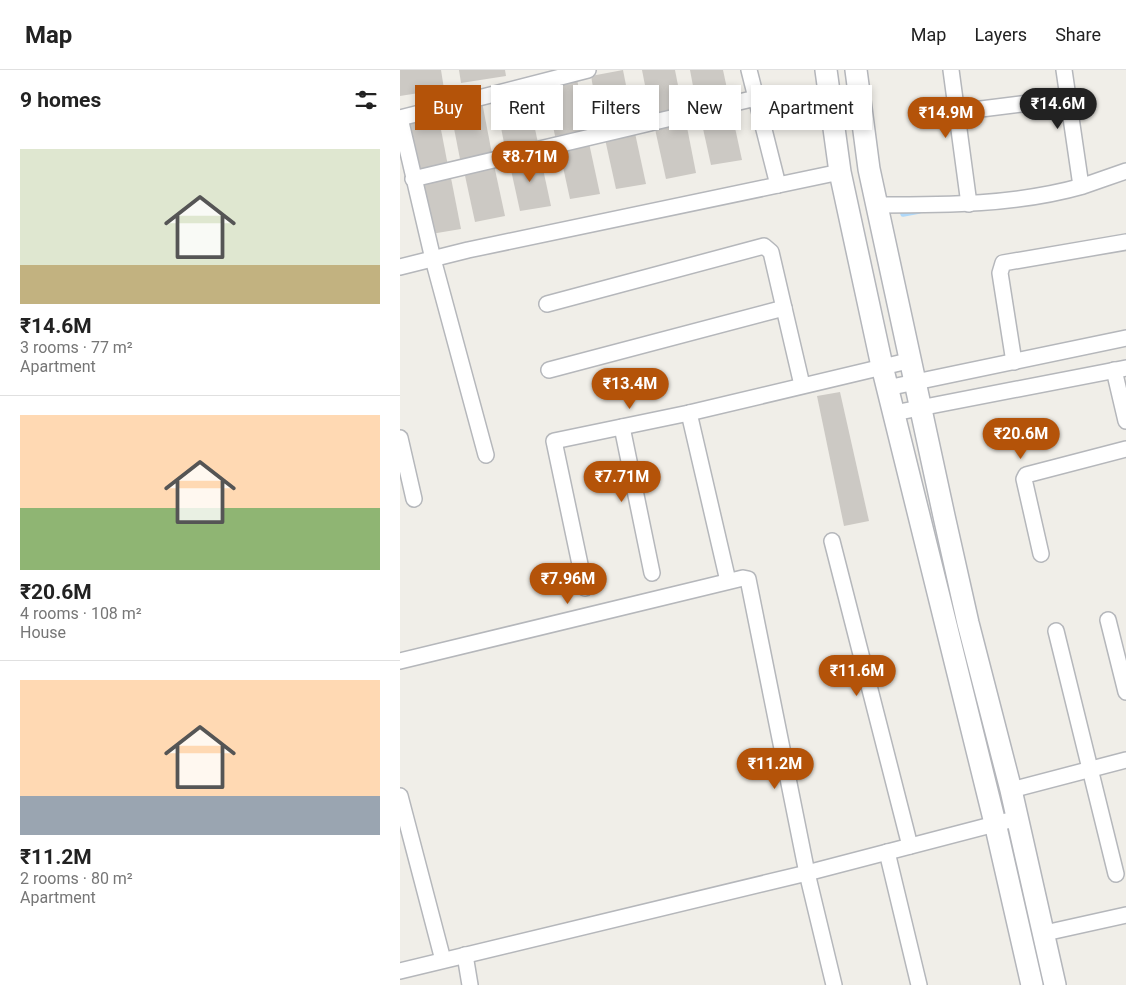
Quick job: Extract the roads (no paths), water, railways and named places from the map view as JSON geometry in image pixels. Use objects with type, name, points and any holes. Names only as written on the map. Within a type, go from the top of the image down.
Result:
[{"type":"street","points":[[486,455],[433,259],[400,118],[588,70]]},
{"type":"street","points":[[749,70],[753,85]]},
{"type":"street","points":[[826,70],[840,172],[882,366],[996,823],[1032,985]]},
{"type":"street","points":[[856,70],[861,116],[877,205],[968,623],[1018,818],[1056,985]]},
{"type":"street","points":[[951,70],[969,204]]},
{"type":"street","points":[[1064,70],[1081,186]]},
{"type":"street","points":[[957,112],[1069,98]]},
{"type":"street","points":[[413,179],[751,99]]},
{"type":"street","points":[[764,130],[778,185]]},
{"type":"street","points":[[877,205],[969,204],[1008,200],[1081,186],[1126,171]]},
{"type":"street","points":[[400,267],[840,172]]},
{"type":"street","points":[[1014,362],[1000,273],[1003,263],[1126,242]]},
{"type":"street","points":[[547,304],[764,246],[771,252],[802,385]]},
{"type":"street","points":[[549,370],[784,308]]},
{"type":"street","points":[[887,388],[1126,338]]},
{"type":"street","points":[[585,588],[554,442],[689,414],[802,385],[912,360]]},
{"type":"street","points":[[894,413],[1120,369],[1126,421]]},
{"type":"street","points":[[689,414],[728,582]]},
{"type":"street","points":[[622,427],[652,573]]},
{"type":"street","points":[[400,438],[414,499]]},
{"type":"street","points":[[1041,554],[1024,479],[1026,475],[1126,449]]},
{"type":"street","points":[[832,541],[910,846]]},
{"type":"street","points":[[400,661],[743,578],[750,582],[807,873],[834,985]]},
{"type":"street","points":[[1108,620],[1126,692]]},
{"type":"street","points":[[1056,631],[1116,874]]},
{"type":"street","points":[[1011,790],[1126,760]]},
{"type":"street","points":[[400,796],[443,960]]},
{"type":"street","points":[[400,971],[807,873],[1018,818]]},
{"type":"street","points":[[888,852],[919,985]]},
{"type":"street","points":[[1045,933],[1126,914]]},
{"type":"street","points":[[465,955],[470,985]]},
{"type":"waterway","points":[[903,214],[919,211]]}]
